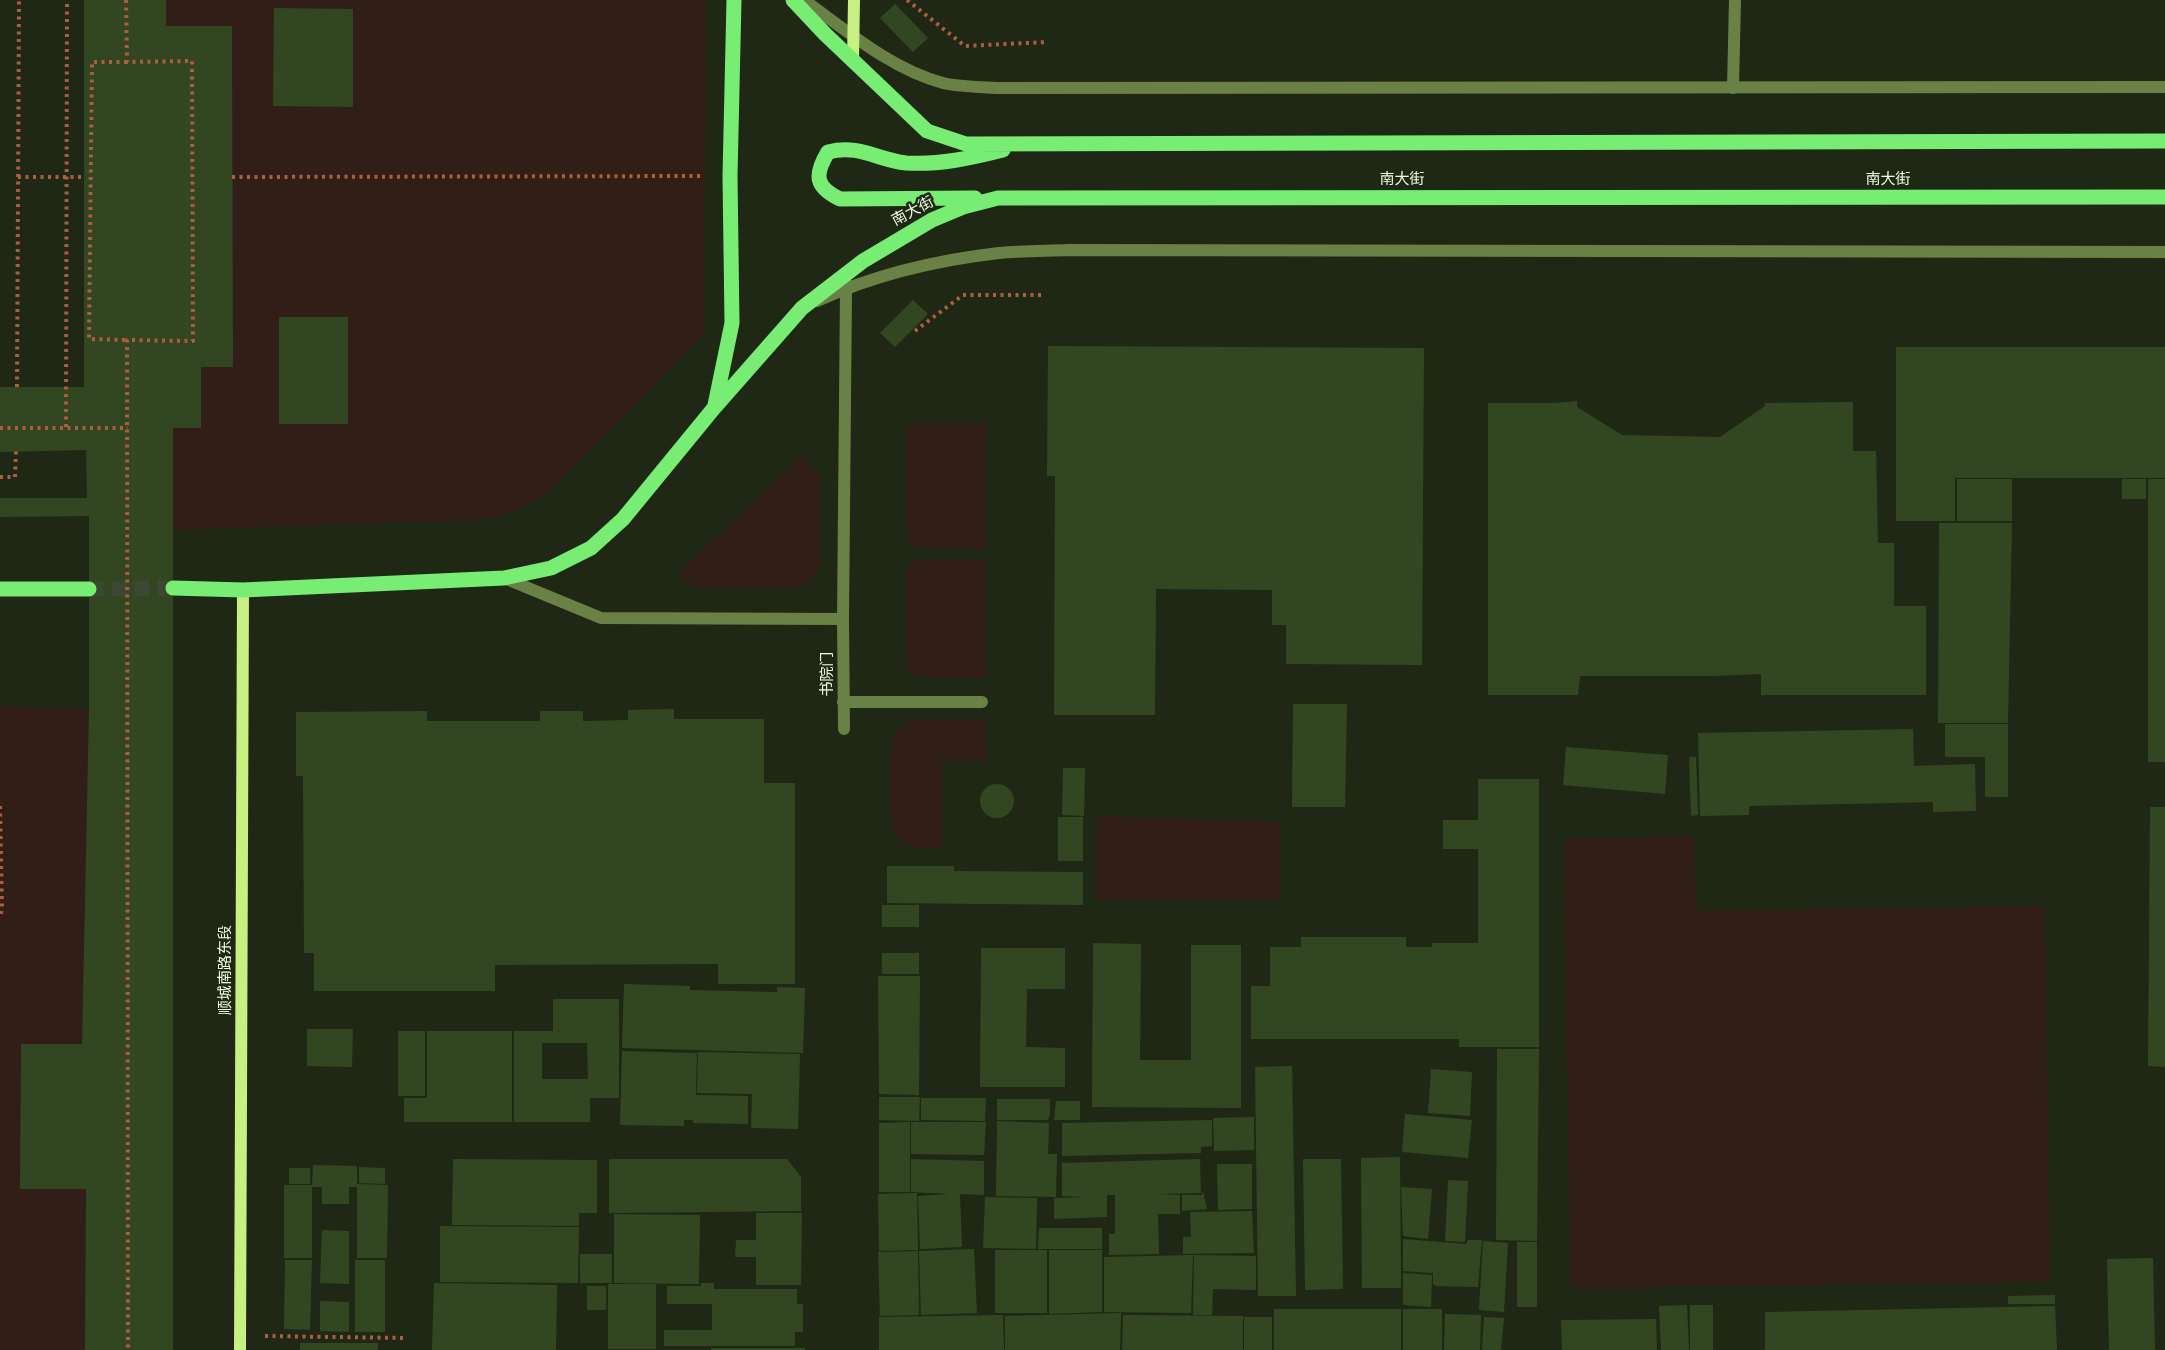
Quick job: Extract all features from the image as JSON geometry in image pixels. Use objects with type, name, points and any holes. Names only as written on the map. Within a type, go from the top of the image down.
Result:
[{"type":"main road","points":[[714,408],[732,323],[730,176],[734,0]]},
{"type":"main road","points":[[793,0],[825,34],[927,131],[966,144],[2165,141]]},
{"type":"main road","points":[[998,198],[840,200],[820,186],[819,173],[821,163],[828,152],[844,148],[904,163],[950,163],[1030,144]]},
{"type":"main road","name":"南大街","points":[[173,588],[243,590],[504,579],[551,568],[591,548],[623,519],[714,408],[802,308],[863,261],[932,220],[963,207],[998,198],[2165,197]]},
{"type":"main road","points":[[0,589],[89,589]]},
{"type":"street","points":[[804,0],[907,71],[945,83],[999,88],[2165,87]]},
{"type":"street","points":[[853,59],[854,0]]},
{"type":"street","points":[[1733,88],[1735,0]]},
{"type":"street","points":[[802,308],[887,275],[949,260],[1000,253],[1068,250],[2165,252]]},
{"type":"street","points":[[846,290],[863,261]]},
{"type":"street","name":"书院门","points":[[844,729],[846,290]]},
{"type":"street","points":[[504,579],[600,618],[843,619]]},
{"type":"street","name":"顺城南路东段","points":[[240,1350],[243,590]]},
{"type":"street","points":[[843,702],[982,702]]},
{"type":"path","points":[[17,387],[19,0]]},
{"type":"path","points":[[66,427],[67,0]]},
{"type":"path","points":[[126,0],[127,62]]},
{"type":"path","points":[[907,0],[965,46],[1047,42]]},
{"type":"path","points":[[192,61],[193,341],[128,340],[89,339],[92,62],[192,61]]},
{"type":"path","points":[[232,177],[730,176]]},
{"type":"path","points":[[18,177],[84,177]]},
{"type":"path","points":[[915,331],[963,295],[1042,295]]},
{"type":"path","points":[[128,340],[129,1350]]},
{"type":"path","points":[[0,428],[128,428]]},
{"type":"path","points":[[0,477],[15,477],[16,451]]},
{"type":"path","points":[[0,806],[2,908],[0,918]]},
{"type":"path","points":[[239,1336],[406,1338]]},
{"type":"shaded area","points":[[166,0],[706,0],[704,334],[564,477],[536,501],[503,515],[480,520],[173,530],[173,428],[201,367],[233,366],[232,26],[166,26]]},
{"type":"shaded area","points":[[914,424],[987,424],[987,548],[919,548],[909,543],[907,539],[905,437],[909,428]]},
{"type":"shaded area","points":[[802,456],[820,475],[820,557],[818,570],[811,581],[800,587],[785,588],[694,588],[679,572]]},
{"type":"shaded area","points":[[919,560],[987,560],[987,677],[919,677],[914,676],[907,669],[905,573],[909,564]]},
{"type":"shaded area","points":[[0,706],[89,708],[82,1044],[21,1045],[21,1150],[86,1189],[85,1350],[0,1350]]},
{"type":"shaded area","points":[[917,719],[987,719],[987,761],[942,761],[942,848],[916,847],[903,843],[894,831],[891,821],[892,740],[897,731],[907,722]]},
{"type":"shaded area","points":[[1097,816],[1280,821],[1280,900],[1097,900]]},
{"type":"shaded area","points":[[1694,836],[1696,911],[2045,906],[2050,1282],[1570,1288],[1564,838]]},
{"type":"building","points":[[84,0],[166,0],[166,26],[232,26],[233,367],[201,367],[201,428],[173,428],[173,1350],[85,1350],[86,1189],[20,1189],[21,1044],[82,1044],[89,708],[89,516],[0,517],[0,498],[87,498],[86,450],[0,452],[0,387],[84,387]]},
{"type":"building","points":[[895,4],[928,38],[913,52],[880,18]]},
{"type":"building","points":[[274,8],[353,9],[353,107],[273,106]]},
{"type":"building","points":[[913,300],[928,314],[895,347],[880,333]]},
{"type":"building","points":[[279,317],[348,317],[348,424],[279,424]]},
{"type":"building","points":[[1048,346],[1424,348],[1422,665],[1286,664],[1286,625],[1272,625],[1272,590],[1156,589],[1155,715],[1054,715],[1055,476],[1047,476]]},
{"type":"building","points":[[1896,347],[2165,347],[2165,478],[1955,478],[1955,521],[1896,521]]},
{"type":"building","points":[[1577,401],[1577,407],[1622,435],[1720,437],[1765,406],[1765,403],[1853,402],[1853,451],[1876,451],[1878,543],[1894,543],[1894,606],[1926,606],[1926,695],[1761,695],[1761,674],[1580,676],[1578,695],[1488,695],[1488,403]]},
{"type":"building","points":[[1957,479],[2012,479],[2012,521],[1957,521]]},
{"type":"building","points":[[2122,479],[2146,479],[2146,499],[2122,499]]},
{"type":"building","points":[[2148,479],[2165,479],[2165,762],[2148,762]]},
{"type":"building","points":[[1939,523],[2012,523],[2008,723],[1938,723]]},
{"type":"building","points":[[1293,704],[1347,704],[1345,807],[1292,807]]},
{"type":"building","points":[[674,709],[674,719],[764,719],[764,783],[795,783],[795,984],[718,984],[718,964],[495,965],[495,991],[314,991],[314,953],[304,953],[303,776],[296,776],[296,712],[427,711],[427,721],[540,721],[540,711],[583,711],[583,721],[628,720],[628,710]]},
{"type":"building","points":[[1945,724],[2008,724],[2008,797],[1985,797],[1985,757],[1945,757]]},
{"type":"building","points":[[1913,729],[1914,766],[1975,764],[1976,811],[1933,812],[1933,802],[1749,806],[1749,815],[1700,816],[1698,733]]},
{"type":"building","points":[[1566,747],[1668,755],[1665,794],[1563,785]]},
{"type":"building","points":[[1689,757],[1696,757],[1698,815],[1691,816]]},
{"type":"building","points":[[1063,768],[1085,768],[1084,816],[1062,815]]},
{"type":"building","points":[[1478,779],[1539,779],[1539,1047],[1459,1047],[1459,1039],[1251,1039],[1251,986],[1270,986],[1270,947],[1301,947],[1301,937],[1406,937],[1406,947],[1432,947],[1432,943],[1478,943],[1478,849],[1443,849],[1443,820],[1478,820]]},
{"type":"building","points":[[997,784],[1009,789],[1014,801],[1009,813],[997,818],[985,813],[980,801],[985,789]]},
{"type":"building","points":[[2150,807],[2165,807],[2165,1067],[2148,1066]]},
{"type":"building","points":[[1058,817],[1083,817],[1083,861],[1058,861]]},
{"type":"building","points":[[887,866],[954,866],[954,871],[1083,872],[1083,905],[887,903]]},
{"type":"building","points":[[882,905],[919,905],[919,927],[882,927]]},
{"type":"building","points":[[1093,943],[1141,944],[1140,1060],[1191,1060],[1191,945],[1241,945],[1241,1108],[1092,1107]]},
{"type":"building","points":[[981,948],[1065,948],[1065,989],[1027,989],[1026,1047],[1065,1048],[1065,1087],[980,1087]]},
{"type":"building","points":[[882,953],[919,953],[919,974],[882,974]]},
{"type":"building","points":[[878,976],[920,976],[919,1095],[879,1094]]},
{"type":"building","points":[[624,984],[690,986],[690,990],[777,992],[777,987],[805,988],[803,1053],[622,1048]]},
{"type":"building","points":[[553,999],[619,999],[619,1098],[590,1098],[590,1122],[514,1122],[514,1031],[553,1031]],"holes":[[[542,1043],[587,1043],[588,1079],[542,1079]]]},
{"type":"building","points":[[307,1029],[353,1029],[352,1067],[307,1066]]},
{"type":"building","points":[[398,1031],[425,1031],[425,1096],[398,1096]]},
{"type":"building","points":[[427,1031],[512,1031],[512,1122],[404,1122],[404,1098],[427,1098]]},
{"type":"building","points":[[1497,1049],[1539,1049],[1537,1241],[1496,1240]]},
{"type":"building","points":[[622,1051],[697,1053],[696,1095],[748,1096],[748,1124],[693,1123],[693,1120],[684,1120],[684,1126],[620,1125]]},
{"type":"building","points":[[698,1052],[800,1054],[798,1129],[751,1128],[752,1094],[697,1093]]},
{"type":"building","points":[[1292,1066],[1296,1296],[1258,1296],[1255,1067]]},
{"type":"building","points":[[1431,1069],[1472,1072],[1470,1116],[1428,1113]]},
{"type":"building","points":[[879,1097],[920,1097],[919,1121],[879,1120]]},
{"type":"building","points":[[921,1098],[986,1098],[985,1121],[921,1120]]},
{"type":"building","points":[[997,1099],[1050,1099],[1050,1115],[1048,1120],[997,1120]]},
{"type":"building","points":[[1056,1101],[1080,1101],[1080,1120],[1054,1120]]},
{"type":"building","points":[[1405,1114],[1472,1120],[1468,1158],[1402,1152]]},
{"type":"building","points":[[1254,1117],[1254,1150],[1214,1151],[1213,1118]]},
{"type":"building","points":[[1212,1120],[1212,1146],[1201,1147],[1201,1153],[1062,1156],[1062,1123]]},
{"type":"building","points":[[997,1121],[1049,1123],[1048,1154],[1057,1154],[1056,1197],[996,1196]]},
{"type":"building","points":[[910,1122],[910,1192],[879,1192],[879,1123]]},
{"type":"building","points":[[911,1122],[986,1122],[984,1155],[911,1154]]},
{"type":"building","points":[[1400,1157],[1401,1288],[1362,1288],[1361,1158]]},
{"type":"building","points":[[453,1159],[597,1160],[597,1213],[579,1213],[579,1226],[452,1225]]},
{"type":"building","points":[[609,1159],[787,1159],[801,1177],[801,1211],[609,1213]]},
{"type":"building","points":[[911,1159],[984,1161],[984,1195],[960,1194],[962,1247],[920,1249],[918,1196],[949,1194],[911,1192]]},
{"type":"building","points":[[1200,1159],[1201,1193],[1160,1194],[1180,1195],[1180,1214],[1158,1214],[1159,1254],[1109,1255],[1109,1234],[1115,1234],[1115,1195],[1107,1195],[1107,1217],[1054,1219],[1054,1198],[1085,1197],[1062,1196],[1062,1163]]},
{"type":"building","points":[[1303,1159],[1341,1159],[1343,1289],[1305,1290]]},
{"type":"building","points":[[1217,1164],[1252,1164],[1252,1209],[1218,1210]]},
{"type":"building","points":[[313,1165],[357,1166],[357,1184],[388,1185],[387,1258],[357,1258],[357,1187],[349,1187],[349,1204],[322,1204],[322,1187],[312,1187]]},
{"type":"building","points":[[359,1167],[385,1168],[385,1184],[359,1183]]},
{"type":"building","points":[[289,1168],[310,1168],[310,1184],[289,1184]]},
{"type":"building","points":[[1448,1180],[1468,1181],[1465,1242],[1445,1241]]},
{"type":"building","points":[[284,1185],[312,1185],[312,1258],[284,1258]]},
{"type":"building","points":[[1401,1187],[1432,1189],[1428,1239],[1403,1236]]},
{"type":"building","points":[[1203,1191],[1207,1209],[1182,1211],[1182,1195],[1202,1195]]},
{"type":"building","points":[[917,1193],[918,1250],[879,1251],[878,1194]]},
{"type":"building","points":[[985,1197],[1037,1198],[1036,1249],[983,1248]]},
{"type":"building","points":[[1252,1211],[1254,1253],[1183,1254],[1183,1237],[1191,1237],[1190,1212]]},
{"type":"building","points":[[756,1213],[802,1213],[801,1285],[756,1285],[756,1257],[735,1257],[736,1240],[756,1240]]},
{"type":"building","points":[[614,1214],[700,1215],[699,1284],[614,1283]]},
{"type":"building","points":[[440,1226],[579,1227],[578,1283],[440,1282]]},
{"type":"building","points":[[1039,1228],[1102,1228],[1102,1249],[1038,1249]]},
{"type":"building","points":[[322,1230],[349,1231],[349,1284],[320,1283]]},
{"type":"building","points":[[1403,1239],[1466,1244],[1468,1240],[1482,1240],[1478,1287],[1437,1286],[1433,1284],[1433,1273],[1403,1271]]},
{"type":"building","points":[[1483,1241],[1508,1243],[1504,1312],[1479,1310]]},
{"type":"building","points":[[1517,1242],[1537,1242],[1537,1307],[1517,1307]]},
{"type":"building","points":[[974,1249],[977,1313],[921,1315],[919,1251]]},
{"type":"building","points":[[995,1250],[1047,1250],[1047,1313],[995,1313]]},
{"type":"building","points":[[1049,1250],[1102,1250],[1102,1312],[1049,1314]]},
{"type":"building","points":[[918,1251],[919,1315],[880,1316],[878,1252]]},
{"type":"building","points":[[580,1254],[612,1254],[612,1283],[580,1283]]},
{"type":"building","points":[[1193,1255],[1191,1313],[1104,1312],[1104,1257]]},
{"type":"building","points":[[1194,1255],[1256,1256],[1256,1290],[1213,1289],[1212,1315],[1193,1315]]},
{"type":"building","points":[[2153,1258],[2155,1350],[2109,1350],[2107,1259]]},
{"type":"building","points":[[285,1260],[312,1260],[310,1330],[284,1329]]},
{"type":"building","points":[[355,1260],[385,1260],[385,1332],[355,1332]]},
{"type":"building","points":[[1403,1273],[1432,1275],[1431,1307],[1403,1305]]},
{"type":"building","points":[[434,1283],[557,1285],[556,1350],[432,1350]]},
{"type":"building","points":[[701,1283],[714,1283],[714,1289],[797,1289],[797,1304],[803,1304],[803,1332],[795,1332],[795,1346],[664,1346],[664,1330],[712,1330],[712,1304],[667,1304],[667,1286],[701,1286]]},
{"type":"building","points":[[608,1284],[656,1284],[656,1349],[608,1349]]},
{"type":"building","points":[[587,1286],[606,1286],[606,1310],[587,1310]]},
{"type":"building","points":[[2055,1295],[2055,1304],[2008,1304],[2008,1296]]},
{"type":"building","points":[[320,1301],[349,1302],[349,1332],[320,1331]]},
{"type":"building","points":[[1687,1305],[1689,1350],[1661,1350],[1659,1306]]},
{"type":"building","points":[[1690,1305],[1713,1305],[1713,1350],[1690,1350]]},
{"type":"building","points":[[2055,1306],[2057,1350],[1765,1350],[1765,1312]]},
{"type":"building","points":[[1274,1309],[1401,1309],[1401,1350],[1274,1350]]},
{"type":"building","points":[[1403,1309],[1442,1309],[1442,1350],[1403,1350]]},
{"type":"building","points":[[1121,1313],[1120,1350],[1005,1350],[1005,1316]]},
{"type":"building","points":[[1445,1314],[1481,1315],[1480,1350],[1444,1350]]},
{"type":"building","points":[[1003,1315],[1004,1350],[879,1350],[879,1317]]},
{"type":"building","points":[[1123,1315],[1243,1316],[1243,1350],[1122,1350]]},
{"type":"building","points":[[1244,1317],[1272,1317],[1272,1350],[1244,1350]]},
{"type":"building","points":[[1484,1317],[1504,1318],[1501,1350],[1482,1350]]},
{"type":"building","points":[[1656,1319],[1657,1350],[1562,1350],[1561,1320]]},
{"type":"building","points":[[300,1343],[378,1343],[378,1350],[300,1350]]},
{"type":"building","points":[[711,1348],[805,1348],[805,1350],[711,1350]]},
{"type":"tunnel","points":[[89,589],[173,588]]}]
